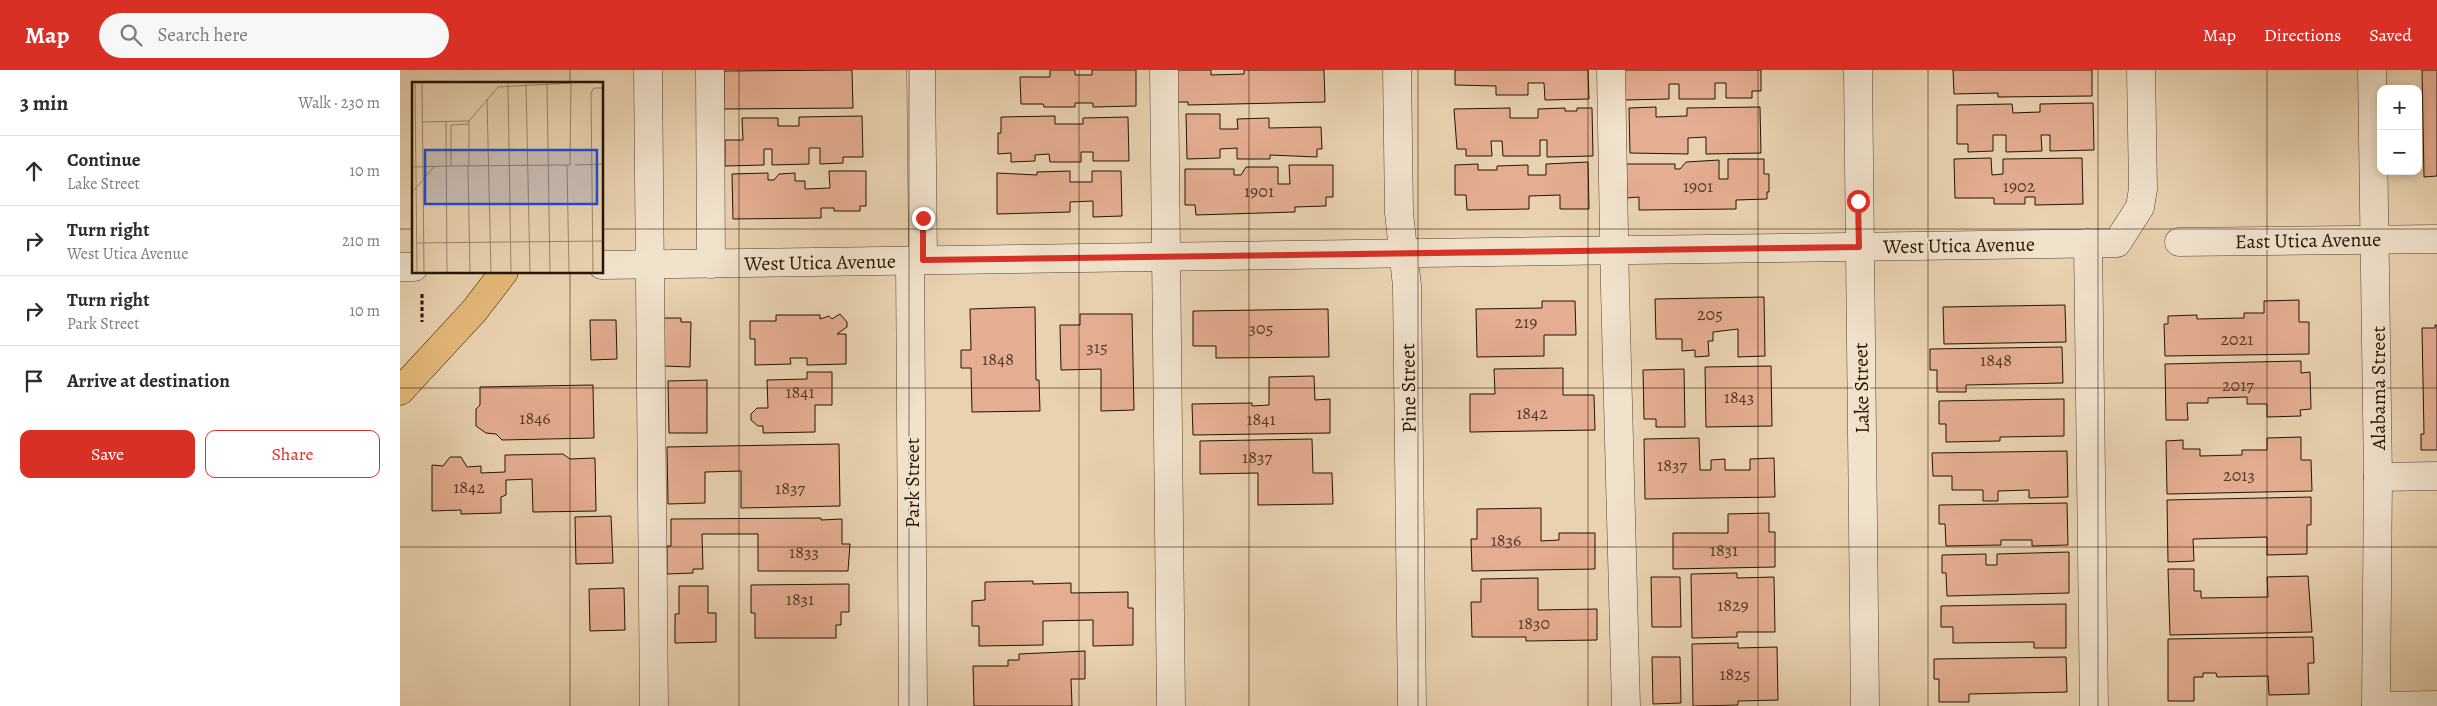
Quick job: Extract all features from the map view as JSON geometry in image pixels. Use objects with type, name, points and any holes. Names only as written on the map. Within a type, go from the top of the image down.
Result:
[{"type":"main road","points":[[400,392],[468,317],[502,274]]},
{"type":"street","points":[[648,70],[654,706]]},
{"type":"street","points":[[710,70],[711,264]]},
{"type":"street","name":"Park Street","points":[[913,706],[916,260],[921,70]]},
{"type":"street","points":[[1164,70],[1171,706]]},
{"type":"street","name":"Pine Street","points":[[1397,70],[1399,213],[1407,286],[1412,706]]},
{"type":"street","points":[[1611,70],[1626,706]]},
{"type":"street","name":"Lake Street","points":[[1858,70],[1864,706]]},
{"type":"street","name":"West Utica Avenue","points":[[604,265],[2117,243],[2140,207],[2143,189],[2141,70]]},
{"type":"street","name":"Alabama Street","points":[[2372,70],[2378,477],[2376,706]]},
{"type":"street","name":"East Utica Avenue","points":[[2179,242],[2437,239]]},
{"type":"street","points":[[2088,243],[2094,706]]},
{"type":"street","points":[[2378,477],[2437,476]]},
{"type":"street","points":[[2376,706],[2437,705]]},
{"type":"path","points":[[422,293],[422,328]]},
{"type":"building","points":[[852,70],[853,108],[724,109],[724,71]]},
{"type":"building","points":[[1050,70],[1075,70],[1075,75],[1092,75],[1092,70],[1136,70],[1136,106],[1093,107],[1093,103],[1075,103],[1075,107],[1044,107],[1043,104],[1021,104],[1020,77],[1050,77]]},
{"type":"building","points":[[1177,70],[1211,70],[1211,75],[1244,74],[1244,70],[1324,70],[1325,102],[1188,105],[1188,102],[1178,102]]},
{"type":"building","points":[[1455,70],[1588,70],[1589,99],[1545,100],[1544,83],[1528,83],[1528,95],[1496,95],[1496,86],[1455,85]]},
{"type":"building","points":[[1623,70],[1761,70],[1761,91],[1752,91],[1752,98],[1726,98],[1726,83],[1715,83],[1715,99],[1679,99],[1679,84],[1669,84],[1669,99],[1624,100]]},
{"type":"building","points":[[1953,70],[2092,70],[2092,96],[1998,97],[1998,93],[1954,94]]},
{"type":"building","points":[[2422,70],[2437,70],[2437,176],[2424,177]]},
{"type":"building","points":[[2093,103],[2094,150],[2050,151],[2050,135],[2041,135],[2042,151],[2006,152],[2006,135],[1993,135],[1993,151],[1968,152],[1968,144],[1957,144],[1957,105],[2012,104],[2013,113],[2040,112],[2040,104]]},
{"type":"building","points":[[1656,107],[1656,117],[1687,116],[1687,108],[1760,107],[1761,153],[1706,154],[1706,137],[1688,138],[1688,154],[1630,153],[1629,108]]},
{"type":"building","points":[[1510,108],[1510,118],[1538,118],[1538,109],[1565,108],[1565,111],[1577,111],[1577,108],[1592,108],[1593,156],[1547,157],[1547,140],[1540,140],[1540,156],[1503,156],[1502,141],[1491,141],[1492,156],[1466,156],[1466,149],[1457,149],[1454,109]]},
{"type":"building","points":[[1186,114],[1220,114],[1220,129],[1238,129],[1237,119],[1269,118],[1269,128],[1321,127],[1322,149],[1317,149],[1317,157],[1270,155],[1270,159],[1237,159],[1237,148],[1220,149],[1220,158],[1187,159]]},
{"type":"building","points":[[862,116],[863,157],[843,157],[843,163],[820,164],[820,148],[809,148],[809,164],[772,165],[772,149],[764,149],[764,165],[725,166],[725,140],[743,140],[742,118],[778,118],[778,126],[799,126],[799,117]]},
{"type":"building","points":[[1055,116],[1055,124],[1083,124],[1083,118],[1128,117],[1129,161],[1093,161],[1093,152],[1081,152],[1081,162],[1050,162],[1049,154],[1035,155],[1035,161],[1011,162],[1011,153],[998,154],[998,133],[1001,133],[1001,117]]},
{"type":"building","points":[[1991,158],[1992,175],[2003,174],[2003,159],[2082,158],[2083,204],[2035,205],[2035,197],[2025,197],[2025,204],[1994,204],[1994,198],[1955,198],[1954,159]]},
{"type":"building","points":[[1728,159],[1764,159],[1764,174],[1769,174],[1767,199],[1736,200],[1736,209],[1639,210],[1639,197],[1627,198],[1626,164],[1675,164],[1675,169],[1680,169],[1686,162],[1719,160],[1719,179],[1728,179]]},
{"type":"building","points":[[1588,162],[1589,209],[1560,209],[1560,195],[1529,196],[1529,209],[1467,210],[1466,195],[1455,195],[1455,165],[1478,164],[1478,170],[1497,170],[1497,166],[1528,165],[1528,175],[1546,175],[1546,164]]},
{"type":"building","points":[[1289,165],[1333,165],[1333,197],[1326,197],[1326,206],[1295,207],[1295,212],[1196,215],[1195,205],[1185,205],[1185,169],[1234,169],[1234,175],[1241,175],[1246,167],[1278,167],[1278,184],[1290,184]]},
{"type":"building","points":[[829,171],[866,171],[866,206],[860,206],[860,211],[834,211],[834,208],[821,208],[821,218],[733,219],[732,174],[768,173],[768,180],[774,180],[779,174],[795,173],[795,181],[805,181],[805,189],[830,188]]},
{"type":"building","points":[[1070,171],[1070,182],[1092,182],[1092,171],[1121,171],[1122,216],[1093,217],[1093,201],[1070,202],[1070,212],[997,214],[997,173],[1037,175],[1037,172]]},
{"type":"building","points":[[1764,297],[1765,356],[1738,357],[1738,329],[1713,332],[1713,341],[1708,341],[1709,356],[1695,357],[1695,350],[1682,351],[1682,339],[1656,339],[1655,299]]},
{"type":"building","points":[[2299,300],[2299,322],[2309,322],[2309,354],[2165,356],[2164,324],[2168,324],[2168,316],[2197,315],[2197,319],[2244,318],[2244,313],[2264,313],[2264,301]]},
{"type":"building","points":[[1542,301],[1575,301],[1576,335],[1544,335],[1544,356],[1477,357],[1476,309],[1542,308]]},
{"type":"building","points":[[2065,305],[2066,342],[1944,344],[1943,307]]},
{"type":"building","points":[[1035,307],[1036,380],[1039,380],[1040,411],[972,412],[971,368],[961,368],[961,350],[971,350],[970,309]]},
{"type":"building","points":[[1328,309],[1329,357],[1216,358],[1216,346],[1193,346],[1193,311]]},
{"type":"building","points":[[840,314],[847,322],[847,327],[837,334],[846,334],[846,364],[807,365],[807,358],[790,358],[791,364],[755,365],[755,339],[750,339],[750,321],[776,321],[776,315],[820,315],[820,319],[829,316],[832,319]]},
{"type":"building","points":[[1080,314],[1132,314],[1134,410],[1101,411],[1101,369],[1061,370],[1060,325],[1080,325]]},
{"type":"building","points":[[662,318],[681,318],[681,322],[691,322],[690,367],[662,366]]},
{"type":"building","points":[[590,320],[616,320],[617,359],[591,360]]},
{"type":"building","points":[[2435,325],[2437,325],[2437,450],[2421,450],[2421,434],[2424,434],[2422,328],[2435,328]]},
{"type":"building","points":[[2062,347],[2063,383],[1966,385],[1966,392],[1937,392],[1937,370],[1930,370],[1930,349]]},
{"type":"building","points":[[2301,361],[2301,373],[2310,372],[2311,409],[2300,410],[2301,416],[2267,417],[2267,404],[2247,404],[2247,397],[2208,398],[2208,403],[2187,403],[2188,420],[2166,420],[2165,364]]},
{"type":"building","points":[[1771,366],[1772,426],[1706,427],[1705,367]]},
{"type":"building","points":[[1563,368],[1563,395],[1594,395],[1595,430],[1470,432],[1470,394],[1495,394],[1494,369]]},
{"type":"building","points":[[1684,369],[1685,427],[1656,427],[1656,419],[1644,419],[1643,370]]},
{"type":"building","points":[[807,372],[832,372],[832,405],[815,405],[815,432],[763,433],[763,426],[758,426],[751,420],[751,414],[757,408],[768,408],[767,380],[807,379]]},
{"type":"building","points":[[1314,376],[1315,400],[1330,399],[1330,433],[1193,435],[1192,404],[1252,403],[1252,406],[1269,405],[1269,377]]},
{"type":"building","points":[[707,380],[707,433],[669,433],[668,381]]},
{"type":"building","points":[[593,385],[594,438],[502,440],[496,434],[486,433],[476,426],[476,409],[480,405],[480,387]]},
{"type":"building","points":[[2064,399],[2064,436],[2000,437],[2000,441],[1946,442],[1946,424],[1939,424],[1939,401]]},
{"type":"building","points":[[2301,437],[2301,460],[2311,460],[2312,491],[2167,494],[2166,441],[2183,440],[2183,449],[2200,449],[2200,456],[2242,455],[2242,450],[2267,450],[2267,438]]},
{"type":"building","points":[[1699,438],[1700,470],[1711,470],[1711,460],[1725,459],[1725,470],[1750,470],[1750,459],[1774,458],[1775,497],[1645,499],[1644,439]]},
{"type":"building","points":[[1312,439],[1313,473],[1332,473],[1333,504],[1258,505],[1258,473],[1200,474],[1200,441]]},
{"type":"building","points":[[839,444],[840,506],[741,508],[741,471],[705,472],[705,503],[668,504],[667,447]]},
{"type":"building","points":[[2067,451],[2068,497],[2029,498],[2029,490],[1998,491],[1998,501],[1983,501],[1983,490],[1952,490],[1952,476],[1933,476],[1932,453]]},
{"type":"building","points":[[563,454],[570,459],[595,458],[596,511],[533,512],[532,479],[506,480],[506,495],[501,497],[501,513],[461,514],[461,510],[432,511],[432,465],[443,466],[450,457],[461,457],[467,467],[481,466],[481,473],[505,472],[505,455]]},
{"type":"building","points":[[2311,497],[2311,525],[2307,525],[2307,554],[2267,555],[2267,537],[2193,539],[2194,561],[2168,562],[2167,500]]},
{"type":"building","points":[[2067,503],[2068,545],[2032,546],[2032,540],[2001,540],[2001,545],[1946,546],[1945,524],[1939,524],[1939,505]]},
{"type":"building","points":[[1541,508],[1541,541],[1559,540],[1559,533],[1595,533],[1595,569],[1472,571],[1471,539],[1477,539],[1477,509]]},
{"type":"building","points":[[1769,513],[1769,532],[1775,532],[1775,567],[1673,569],[1673,533],[1728,533],[1728,514]]},
{"type":"building","points":[[611,516],[613,563],[576,564],[575,517]]},
{"type":"building","points":[[821,518],[821,520],[842,519],[842,544],[850,544],[848,571],[758,571],[758,534],[702,534],[703,569],[693,569],[693,573],[667,574],[667,546],[671,546],[671,519]]},
{"type":"building","points":[[2069,552],[2069,593],[1947,596],[1946,573],[1942,573],[1942,555],[1986,554],[1986,565],[1997,565],[1997,554]]},
{"type":"building","points":[[2168,569],[2194,569],[2194,591],[2201,591],[2201,598],[2268,597],[2267,577],[2308,576],[2312,632],[2170,635]]},
{"type":"building","points":[[1737,573],[1737,578],[1774,577],[1775,632],[1737,632],[1737,637],[1692,638],[1691,574]]},
{"type":"building","points":[[1651,577],[1680,577],[1681,627],[1652,627]]},
{"type":"building","points":[[1538,578],[1538,610],[1597,609],[1597,640],[1526,641],[1526,637],[1472,637],[1471,602],[1481,602],[1481,579]]},
{"type":"building","points":[[1033,581],[1033,584],[1071,583],[1071,593],[1128,592],[1128,608],[1133,608],[1133,645],[1093,646],[1093,620],[1043,621],[1043,645],[979,646],[979,626],[972,626],[972,601],[985,600],[985,582]]},
{"type":"building","points":[[849,584],[849,612],[841,612],[841,625],[836,625],[836,638],[755,638],[755,613],[751,613],[751,585]]},
{"type":"building","points":[[679,586],[708,586],[708,613],[716,613],[716,642],[675,643],[675,614],[679,614]]},
{"type":"building","points":[[624,588],[625,630],[590,631],[589,589]]},
{"type":"building","points":[[2066,604],[2066,648],[2034,648],[2034,642],[1953,643],[1953,627],[1941,627],[1941,606]]},
{"type":"building","points":[[2313,637],[2314,663],[2308,663],[2309,694],[2269,695],[2268,676],[2217,677],[2216,673],[2203,673],[2203,677],[2194,677],[2194,701],[2168,701],[2168,639]]},
{"type":"building","points":[[1738,643],[1738,648],[1777,647],[1778,700],[1738,701],[1738,705],[1693,706],[1692,644]]},
{"type":"building","points":[[1085,651],[1085,679],[1071,679],[1072,706],[974,706],[973,666],[1008,666],[1008,660],[1019,660],[1019,654]]},
{"type":"building","points":[[1652,657],[1680,657],[1681,703],[1653,704]]},
{"type":"building","points":[[2066,657],[2067,692],[1969,694],[1969,702],[1939,702],[1939,679],[1934,679],[1934,659]]},
{"type":"route","points":[[923,218],[923,260],[1859,247],[1858,201]]}]
